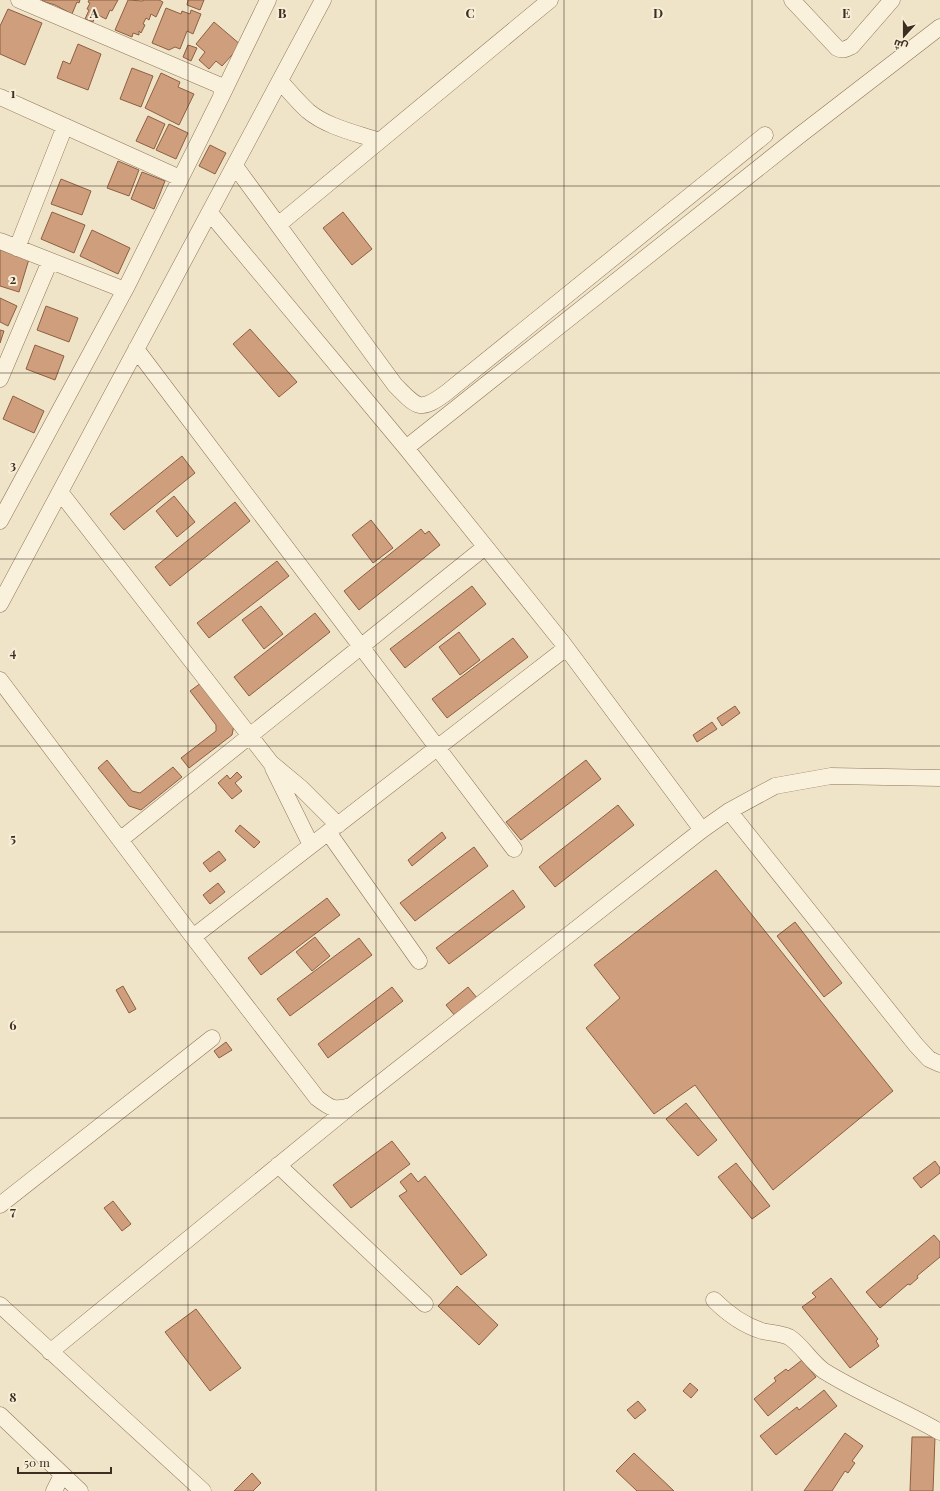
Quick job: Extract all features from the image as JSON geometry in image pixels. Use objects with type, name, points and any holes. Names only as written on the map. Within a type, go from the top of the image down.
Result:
[{"type":"street","points":[[18,0],[219,85],[222,90],[222,97]]},
{"type":"street","points":[[0,521],[147,249],[180,178],[222,97],[268,0]]},
{"type":"street","points":[[0,604],[324,0]]},
{"type":"street","points":[[278,225],[550,0]]},
{"type":"street","points":[[792,0],[837,48],[841,50],[852,46],[892,0]]},
{"type":"street","points":[[406,448],[800,135],[940,27]]},
{"type":"street","points":[[280,81],[308,111],[318,118],[379,141]]},
{"type":"street","points":[[0,97],[180,178]]},
{"type":"street","points":[[17,248],[65,126]]},
{"type":"street","points":[[234,166],[395,385],[414,403],[425,406],[433,403],[446,393],[765,135]]},
{"type":"street","points":[[210,212],[406,448],[566,648],[702,830]]},
{"type":"street","points":[[0,241],[117,287],[123,288],[127,286]]},
{"type":"street","points":[[0,379],[50,261]]},
{"type":"street","points":[[136,349],[436,748],[514,849]]},
{"type":"street","points":[[60,492],[271,763],[311,845]]},
{"type":"street","points":[[120,840],[485,547]]},
{"type":"street","points":[[193,937],[566,648]]},
{"type":"street","points":[[0,680],[193,937],[317,1098],[329,1107],[339,1109],[351,1106]]},
{"type":"street","points":[[271,763],[301,788],[333,828],[419,961]]},
{"type":"street","points":[[50,1352],[351,1106],[702,830],[729,811],[775,786],[831,776],[940,778]]},
{"type":"street","points":[[729,811],[916,1045],[928,1059],[940,1064]]},
{"type":"street","points":[[0,1205],[212,1038]]},
{"type":"street","points":[[278,1165],[426,1304]]},
{"type":"street","points":[[714,1300],[732,1316],[746,1325],[790,1338],[810,1359],[840,1381],[891,1405],[940,1432]]},
{"type":"street","points":[[0,1304],[50,1352],[203,1491]]},
{"type":"street","points":[[0,1415],[80,1491]]},
{"type":"street","points":[[54,1491],[62,1475]]},
{"type":"building","points":[[80,0],[79,3],[77,2],[72,14],[55,5],[42,1]]},
{"type":"building","points":[[89,0],[118,0],[112,11],[110,10],[106,19],[96,14],[93,22],[85,19],[89,10],[87,9],[90,3],[88,2]]},
{"type":"building","points":[[128,0],[159,0],[163,2],[156,17],[151,14],[149,20],[146,18],[143,24],[145,25],[141,33],[139,31],[139,35],[133,33],[132,37],[115,30]]},
{"type":"building","points":[[188,0],[204,0],[200,10],[187,5]]},
{"type":"building","points":[[166,8],[181,14],[182,11],[190,14],[191,10],[201,14],[193,34],[187,31],[180,49],[175,47],[169,50],[152,43]]},
{"type":"building","points":[[8,9],[42,23],[25,65],[0,54],[0,26]]},
{"type":"building","points":[[214,22],[241,45],[222,66],[216,61],[209,69],[199,60],[205,52],[196,44]]},
{"type":"building","points":[[78,44],[101,54],[88,90],[57,78],[63,61],[70,64]]},
{"type":"building","points":[[188,45],[197,48],[191,61],[183,57]]},
{"type":"building","points":[[132,68],[153,76],[141,107],[120,99]]},
{"type":"building","points":[[161,73],[180,82],[178,87],[194,94],[179,125],[145,108]]},
{"type":"building","points":[[148,116],[165,124],[154,149],[136,141]]},
{"type":"building","points":[[169,124],[188,133],[176,159],[156,150]]},
{"type":"building","points":[[210,145],[226,153],[215,174],[199,166]]},
{"type":"building","points":[[118,161],[139,170],[129,196],[107,188]]},
{"type":"building","points":[[142,172],[165,181],[154,209],[131,199]]},
{"type":"building","points":[[61,179],[91,191],[82,215],[51,204]]},
{"type":"building","points":[[52,212],[85,225],[74,253],[41,239]]},
{"type":"building","points":[[343,212],[372,249],[352,265],[323,228]]},
{"type":"building","points":[[92,230],[130,248],[118,274],[80,256]]},
{"type":"building","points":[[0,249],[29,259],[19,292],[0,286]]},
{"type":"building","points":[[0,298],[17,306],[8,326],[0,322]]},
{"type":"building","points":[[46,306],[78,318],[69,342],[37,330]]},
{"type":"building","points":[[250,329],[297,382],[279,397],[233,344]]},
{"type":"building","points":[[0,330],[4,331],[0,343]]},
{"type":"building","points":[[35,345],[64,356],[55,380],[26,369]]},
{"type":"building","points":[[13,396],[44,411],[34,433],[3,419]]},
{"type":"building","points":[[182,456],[195,473],[124,530],[110,514]]},
{"type":"building","points":[[174,496],[195,522],[177,537],[156,511]]},
{"type":"building","points":[[235,502],[250,521],[170,586],[155,567]]},
{"type":"building","points":[[371,520],[393,548],[373,563],[352,535]]},
{"type":"building","points":[[421,529],[425,534],[429,531],[440,545],[359,610],[344,591]]},
{"type":"building","points":[[277,561],[289,576],[209,638],[197,623]]},
{"type":"building","points":[[472,586],[486,604],[405,668],[390,649]]},
{"type":"building","points":[[261,606],[283,634],[264,649],[242,620]]},
{"type":"building","points":[[315,613],[330,632],[249,696],[234,677]]},
{"type":"building","points":[[459,632],[480,660],[460,675],[439,647]]},
{"type":"building","points":[[513,638],[528,657],[447,718],[432,699]]},
{"type":"building","points":[[201,683],[234,725],[232,735],[189,768],[181,758],[216,731],[216,725],[190,691]]},
{"type":"building","points":[[735,706],[740,713],[722,726],[717,718]]},
{"type":"building","points":[[712,722],[717,729],[697,742],[693,735]]},
{"type":"building","points":[[107,760],[132,791],[140,793],[173,767],[182,777],[141,810],[129,806],[98,768]]},
{"type":"building","points":[[586,760],[601,779],[521,840],[506,822]]},
{"type":"building","points":[[237,772],[242,777],[235,783],[242,791],[232,799],[218,783],[227,775],[230,779]]},
{"type":"building","points":[[618,805],[634,825],[555,887],[539,867]]},
{"type":"building","points":[[240,825],[260,842],[254,848],[235,831]]},
{"type":"building","points":[[442,832],[446,838],[412,866],[408,860]]},
{"type":"building","points":[[474,847],[488,866],[415,921],[400,903]]},
{"type":"building","points":[[219,851],[226,860],[210,872],[203,863]]},
{"type":"building","points":[[716,870],[893,1091],[773,1190],[695,1085],[654,1114],[586,1028],[620,998],[594,965]]},
{"type":"building","points":[[218,883],[225,892],[210,904],[203,895]]},
{"type":"building","points":[[513,890],[525,907],[449,964],[436,948]]},
{"type":"building","points":[[327,898],[340,915],[261,975],[248,958]]},
{"type":"building","points":[[795,922],[842,983],[824,997],[777,936]]},
{"type":"building","points":[[315,937],[330,956],[312,971],[296,952]]},
{"type":"building","points":[[359,938],[372,955],[290,1016],[277,999]]},
{"type":"building","points":[[123,986],[136,1009],[129,1013],[116,990]]},
{"type":"building","points":[[392,987],[403,1001],[328,1058],[318,1044]]},
{"type":"building","points":[[468,987],[478,999],[456,1017],[446,1005]]},
{"type":"building","points":[[226,1042],[232,1050],[219,1058],[214,1051]]},
{"type":"building","points":[[686,1103],[717,1140],[698,1156],[666,1119]]},
{"type":"building","points":[[392,1141],[410,1164],[351,1208],[333,1185]]},
{"type":"building","points":[[935,1161],[940,1168],[940,1173],[921,1188],[913,1178]]},
{"type":"building","points":[[736,1163],[770,1206],[752,1219],[718,1177]]},
{"type":"building","points":[[411,1173],[418,1182],[425,1176],[487,1255],[461,1275],[399,1196],[407,1191],[400,1182]]},
{"type":"building","points":[[113,1201],[131,1224],[122,1231],[104,1208]]},
{"type":"building","points":[[934,1235],[940,1242],[940,1257],[917,1276],[918,1278],[910,1285],[908,1284],[880,1308],[866,1292]]},
{"type":"building","points":[[831,1278],[878,1339],[876,1341],[879,1346],[850,1368],[802,1307],[816,1297],[812,1293]]},
{"type":"building","points":[[457,1286],[498,1325],[479,1345],[438,1306]]},
{"type":"building","points":[[196,1309],[241,1368],[210,1391],[165,1332]]},
{"type":"building","points":[[802,1360],[816,1377],[768,1416],[754,1399],[776,1381],[774,1378],[786,1369],[788,1371]]},
{"type":"building","points":[[690,1383],[698,1390],[691,1398],[683,1391]]},
{"type":"building","points":[[824,1390],[837,1406],[776,1455],[760,1436],[797,1407],[799,1410]]},
{"type":"building","points":[[638,1401],[646,1410],[635,1419],[627,1410]]},
{"type":"building","points":[[845,1433],[863,1446],[852,1461],[855,1463],[848,1473],[845,1471],[832,1491],[804,1491]]},
{"type":"building","points":[[912,1437],[935,1437],[933,1491],[910,1491]]},
{"type":"building","points":[[634,1453],[674,1491],[637,1491],[616,1471]]},
{"type":"building","points":[[252,1473],[261,1483],[253,1491],[234,1491]]}]
